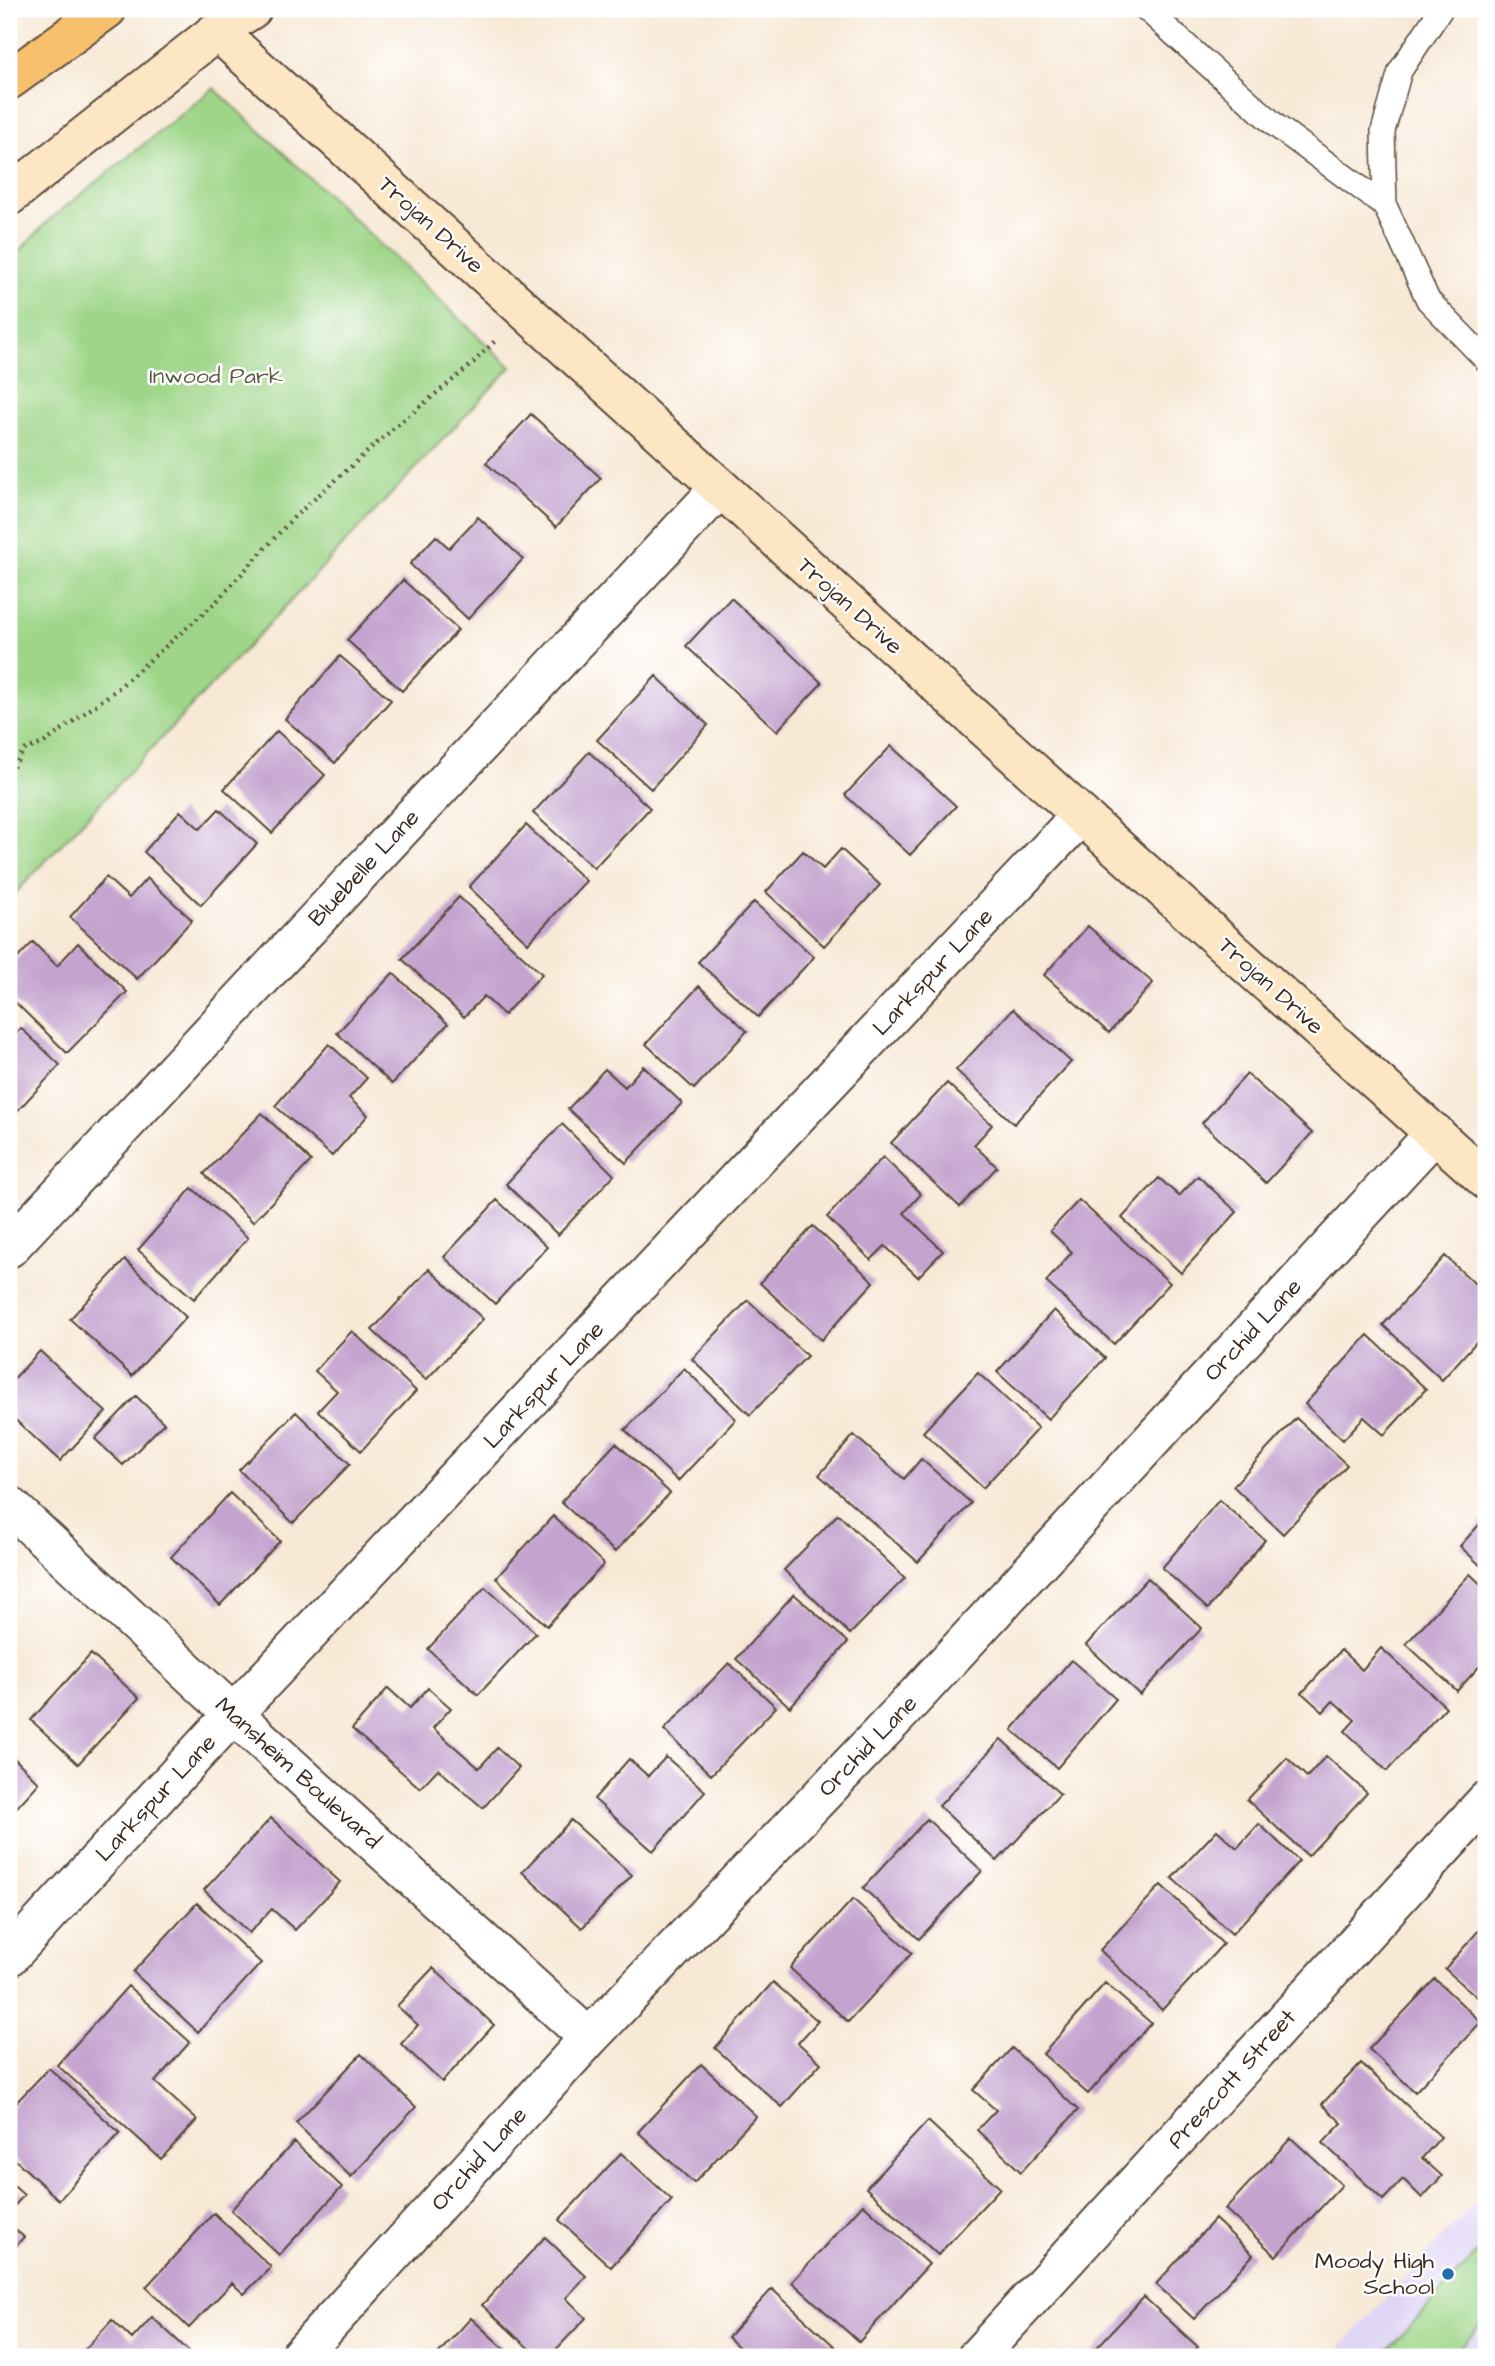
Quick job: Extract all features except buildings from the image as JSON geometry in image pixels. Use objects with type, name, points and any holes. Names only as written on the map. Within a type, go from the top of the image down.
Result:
[{"type":"highway","points":[[9,80],[107,9]]},
{"type":"street","points":[[9,196],[216,31],[252,9]]},
{"type":"street","name":"Trojan Drive","points":[[216,31],[1486,1180]]},
{"type":"street","name":"Bluebelle Lane","points":[[9,1248],[720,488]]},
{"type":"street","name":"Larkspur Lane","points":[[9,1956],[233,1714],[1081,815]]},
{"type":"street","name":"Orchid Lane","points":[[299,2357],[589,2038],[902,1711],[1435,1133]]},
{"type":"street","name":"Mansheim Boulevard","points":[[9,1505],[233,1714],[589,2038]]},
{"type":"street","name":"Prescott Street","points":[[977,2357],[1486,1801]]},
{"type":"lane","points":[[1146,9],[1275,125],[1385,206]]},
{"type":"lane","points":[[1441,9],[1400,71],[1393,95],[1383,131],[1385,206],[1428,300],[1486,360]]},
{"type":"path","points":[[9,773],[24,750],[44,743],[116,690],[215,603],[292,519],[395,427],[470,366],[525,311]]},
{"type":"shaded area","name":"Moody High School","points":[[1486,2191],[1486,2357],[1331,2357]]},
{"type":"green space","name":"Inwood Park","points":[[214,88],[511,367],[9,900],[9,262],[49,220]]},
{"type":"green space","points":[[1486,2243],[1486,2319],[1451,2357],[1382,2357]]},
{"type":"place","name":"Moody High School","points":[[1448,2274]]}]
